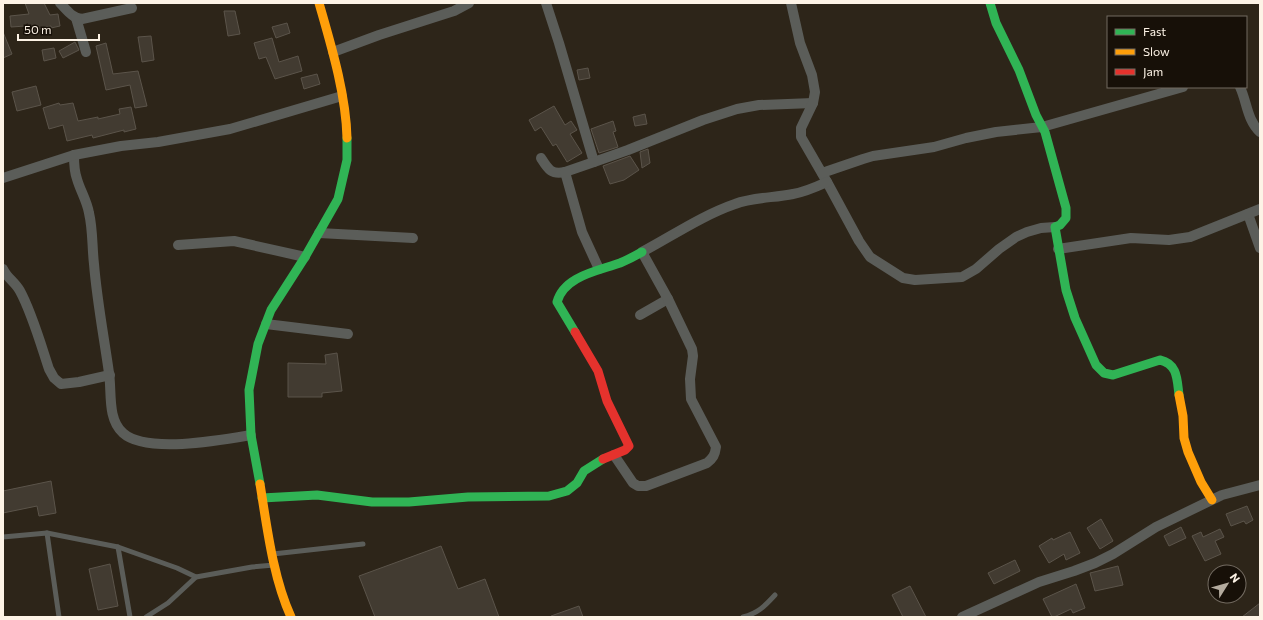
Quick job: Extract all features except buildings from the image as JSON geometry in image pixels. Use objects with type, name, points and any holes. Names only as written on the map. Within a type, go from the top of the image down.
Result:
[{"type":"street","points":[[60,3],[76,18],[86,19],[132,8]]},
{"type":"street","points":[[290,617],[272,554],[251,435],[249,390],[258,344],[271,310],[305,257],[338,199],[347,160],[347,136],[342,96],[333,52],[319,3]]},
{"type":"street","points":[[333,52],[379,35],[454,11],[469,3]]},
{"type":"street","points":[[546,3],[594,162]]},
{"type":"street","points":[[791,3],[800,43],[812,75],[815,92],[813,103],[804,118],[800,132],[805,145],[825,177],[858,242],[870,257],[904,278],[915,280],[962,277],[976,269],[998,249],[1016,237],[1041,228],[1060,225],[1066,218],[1066,208],[1051,148],[1036,115],[1019,70],[996,23],[990,3]]},
{"type":"street","points":[[76,18],[86,52]]},
{"type":"street","points":[[262,498],[317,495],[372,502],[409,502],[468,497],[549,496],[567,491],[578,483],[584,471],[601,460],[614,455],[629,446],[607,401],[598,371],[557,302],[559,295],[567,286],[576,280],[599,269],[620,263],[710,215],[735,204],[749,200],[794,194],[807,190],[825,177],[863,159],[934,147],[966,138],[996,132],[1042,127],[1179,88]]},
{"type":"street","points":[[1240,88],[1251,121],[1260,132]]},
{"type":"street","points":[[3,178],[74,155],[230,129],[342,96]]},
{"type":"street","points":[[541,158],[553,172],[558,174],[628,150],[696,122],[737,109],[758,105],[813,103]]},
{"type":"street","points":[[74,155],[76,177],[89,212],[98,302],[110,375],[110,395],[114,419],[123,433],[131,438],[158,444],[196,444],[251,435]]},
{"type":"street","points":[[566,172],[582,232],[599,269]]},
{"type":"street","points":[[1058,249],[1131,238],[1169,240],[1190,237],[1260,209]]},
{"type":"street","points":[[1248,214],[1260,248]]},
{"type":"street","points":[[1054,227],[1066,290],[1075,318],[1096,365],[1107,375],[1113,375],[1160,360],[1171,364],[1175,371],[1183,416],[1184,438],[1188,452],[1201,482],[1212,500]]},
{"type":"street","points":[[318,233],[413,238]]},
{"type":"street","points":[[178,245],[234,241],[305,257]]},
{"type":"street","points":[[614,455],[633,483],[638,486],[646,486],[695,468],[712,459],[716,453],[715,443],[690,399],[690,379],[693,356],[692,349],[668,299],[642,252]]},
{"type":"street","points":[[3,269],[6,275],[19,290],[26,304],[49,369],[54,378],[61,384],[79,382],[110,375]]},
{"type":"street","points":[[640,315],[668,299]]},
{"type":"street","points":[[266,324],[348,334]]},
{"type":"street","points":[[962,617],[1039,582],[1095,563],[1113,554],[1156,527],[1222,495],[1260,485]]},
{"type":"lane","points":[[47,533],[59,617]]},
{"type":"lane","points":[[3,537],[47,533],[118,547],[177,568],[196,577]]},
{"type":"lane","points":[[272,554],[362,544]]},
{"type":"lane","points":[[118,547],[130,617]]},
{"type":"lane","points":[[146,617],[168,603],[196,577],[252,567],[275,565]]},
{"type":"lane","points":[[743,617],[754,614],[765,606],[774,595]]},
{"type":"traffic: fast","points":[[990,3],[996,23],[1019,70],[1036,115],[1045,132],[1066,208],[1066,218],[1060,225],[1055,227],[1066,290],[1075,318],[1096,365],[1104,373],[1113,375],[1160,360],[1166,362],[1176,373],[1179,395]]},
{"type":"traffic: fast","points":[[260,484],[251,435],[249,390],[258,344],[271,310],[305,257],[338,199],[347,160],[347,138]]},
{"type":"traffic: fast","points":[[575,332],[557,302],[561,293],[574,280],[592,272],[620,263],[642,252]]},
{"type":"traffic: fast","points":[[262,498],[317,495],[372,502],[409,502],[468,497],[549,496],[567,491],[577,483],[584,471],[603,459]]},
{"type":"traffic: slow","points":[[319,3],[341,87],[347,138]]},
{"type":"traffic: slow","points":[[1179,395],[1183,416],[1184,438],[1188,452],[1201,482],[1212,500]]},
{"type":"traffic: slow","points":[[260,484],[275,569],[291,617]]},
{"type":"traffic: jam","points":[[575,332],[598,371],[607,401],[629,446],[625,450],[603,459]]}]
